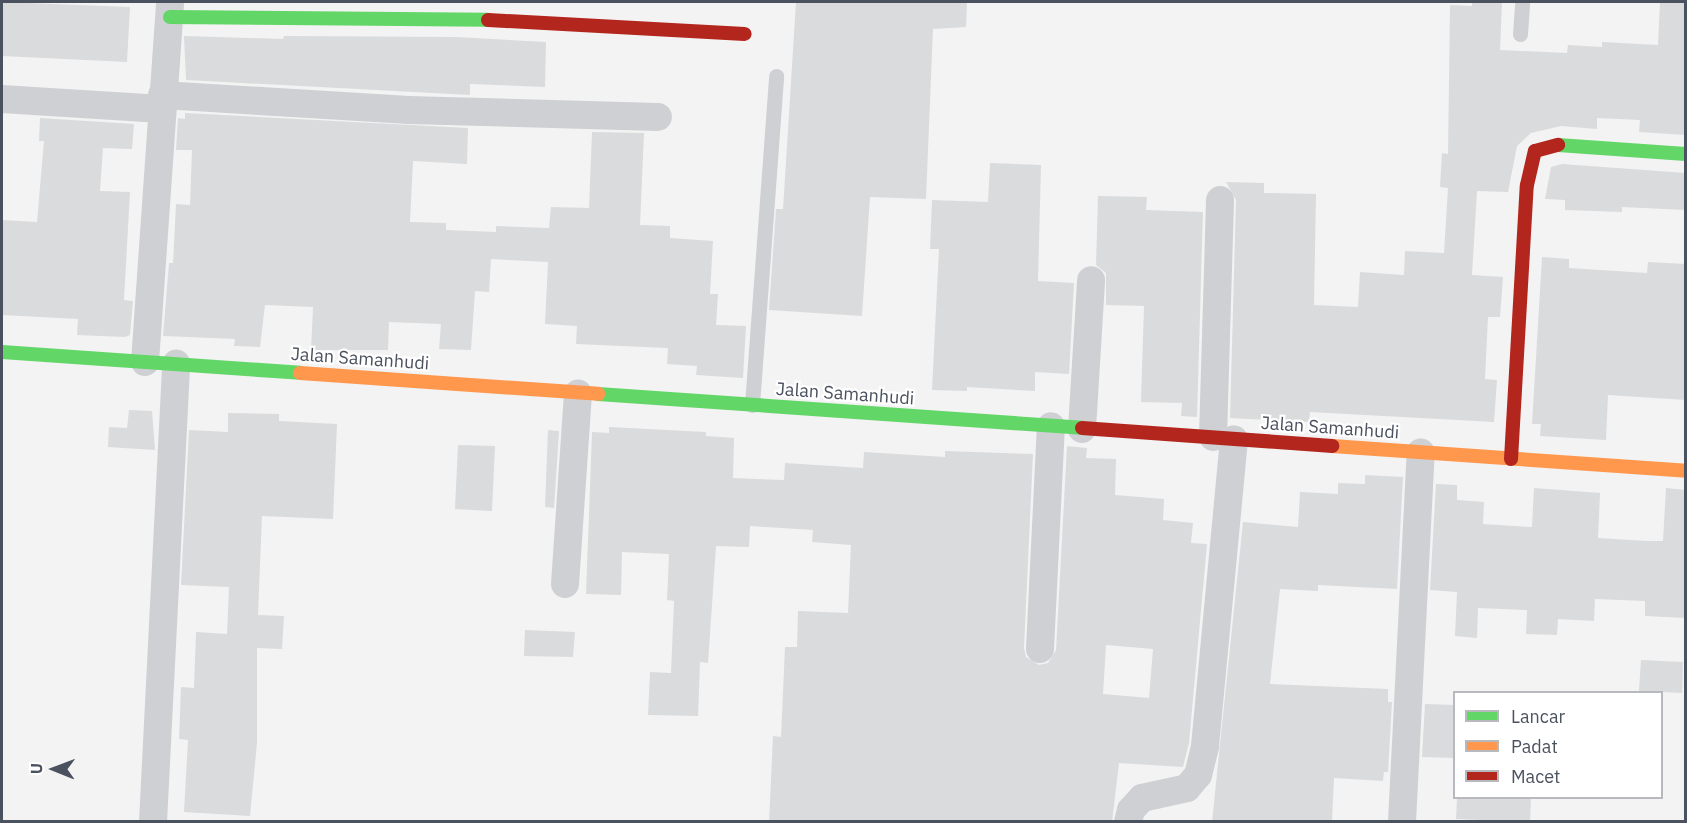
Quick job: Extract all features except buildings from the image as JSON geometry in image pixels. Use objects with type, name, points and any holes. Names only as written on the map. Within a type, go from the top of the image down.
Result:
[{"type":"street","points":[[145,362],[170,9],[458,18],[745,34]]},
{"type":"street","points":[[2,99],[658,117]]},
{"type":"street","points":[[1511,459],[1527,185],[1535,151],[1560,146],[1686,154]]},
{"type":"street","points":[[1128,822],[1131,810],[1142,798],[1187,788],[1198,776],[1205,746],[1223,438],[1220,200]]},
{"type":"street","points":[[1082,429],[1091,280]]},
{"type":"street","name":"Jalan Samanhudi","points":[[2,352],[1686,471]]},
{"type":"street","points":[[153,822],[176,364]]},
{"type":"street","points":[[565,584],[578,393]]},
{"type":"street","points":[[1040,649],[1051,426]]},
{"type":"street","points":[[1402,822],[1421,452]]},
{"type":"lane","points":[[1520,34],[1522,2]]},
{"type":"lane","points":[[752,405],[776,76]]},
{"type":"traffic: fast","points":[[170,17],[488,20]]},
{"type":"traffic: fast","points":[[1558,145],[1686,154]]},
{"type":"traffic: fast","points":[[2,352],[300,373]]},
{"type":"traffic: fast","points":[[598,394],[1082,428]]},
{"type":"traffic: slow","points":[[300,373],[598,394]]},
{"type":"traffic: slow","points":[[1332,446],[1686,471]]},
{"type":"traffic: jam","points":[[488,20],[745,34]]},
{"type":"traffic: jam","points":[[1511,459],[1527,185],[1535,151],[1558,145]]},
{"type":"traffic: jam","points":[[1082,428],[1332,446]]}]
